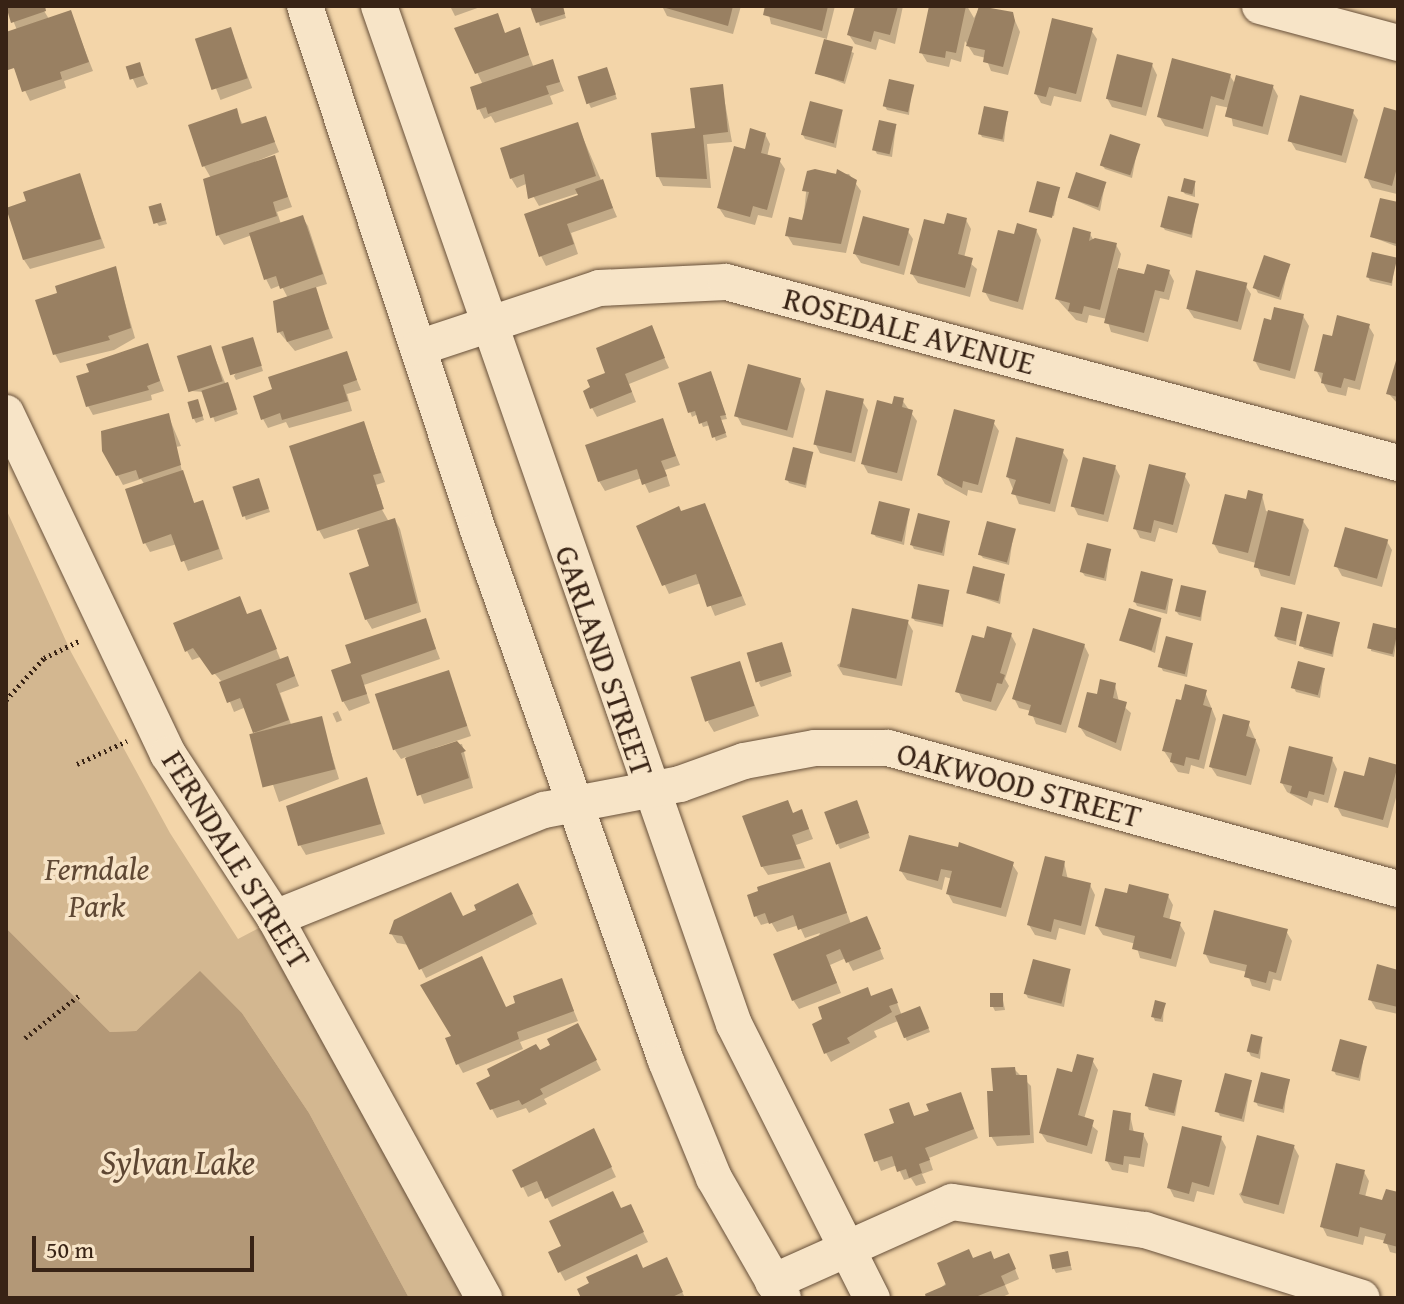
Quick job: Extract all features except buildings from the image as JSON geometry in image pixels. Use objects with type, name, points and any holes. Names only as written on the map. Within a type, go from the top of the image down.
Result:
[{"type":"street","points":[[305,6],[418,348],[575,804],[696,1137],[778,1290],[843,1248],[952,1202],[1145,1230],[1362,1298]]},
{"type":"street","name":"GARLAND STREET","points":[[379,6],[649,790],[734,1024],[843,1248],[872,1298]]},
{"type":"street","points":[[1260,6],[1398,43]]},
{"type":"street","name":"ROSEDALE AVENUE","points":[[418,348],[599,288],[726,282],[1398,463]]},
{"type":"street","name":"FERNDALE STREET","points":[[6,413],[168,754],[275,918],[484,1298]]},
{"type":"street","name":"OAKWOOD STREET","points":[[275,918],[544,810],[649,790],[744,761],[815,748],[888,748],[1398,889]]},
{"type":"path","points":[[6,700],[44,658],[72,645]]},
{"type":"path","points":[[77,764],[123,743]]},
{"type":"path","points":[[25,1038],[81,994]]},
{"type":"green space","name":"Ferndale Park","points":[[6,509],[71,652],[170,833],[238,939],[259,928],[466,1298],[409,1298],[309,1113],[242,1013],[200,972],[136,1031],[110,1032],[6,928]]},
{"type":"water","name":"Sylvan Lake","points":[[6,928],[110,1032],[136,1031],[200,971],[242,1013],[309,1113],[409,1298],[6,1298]]}]
